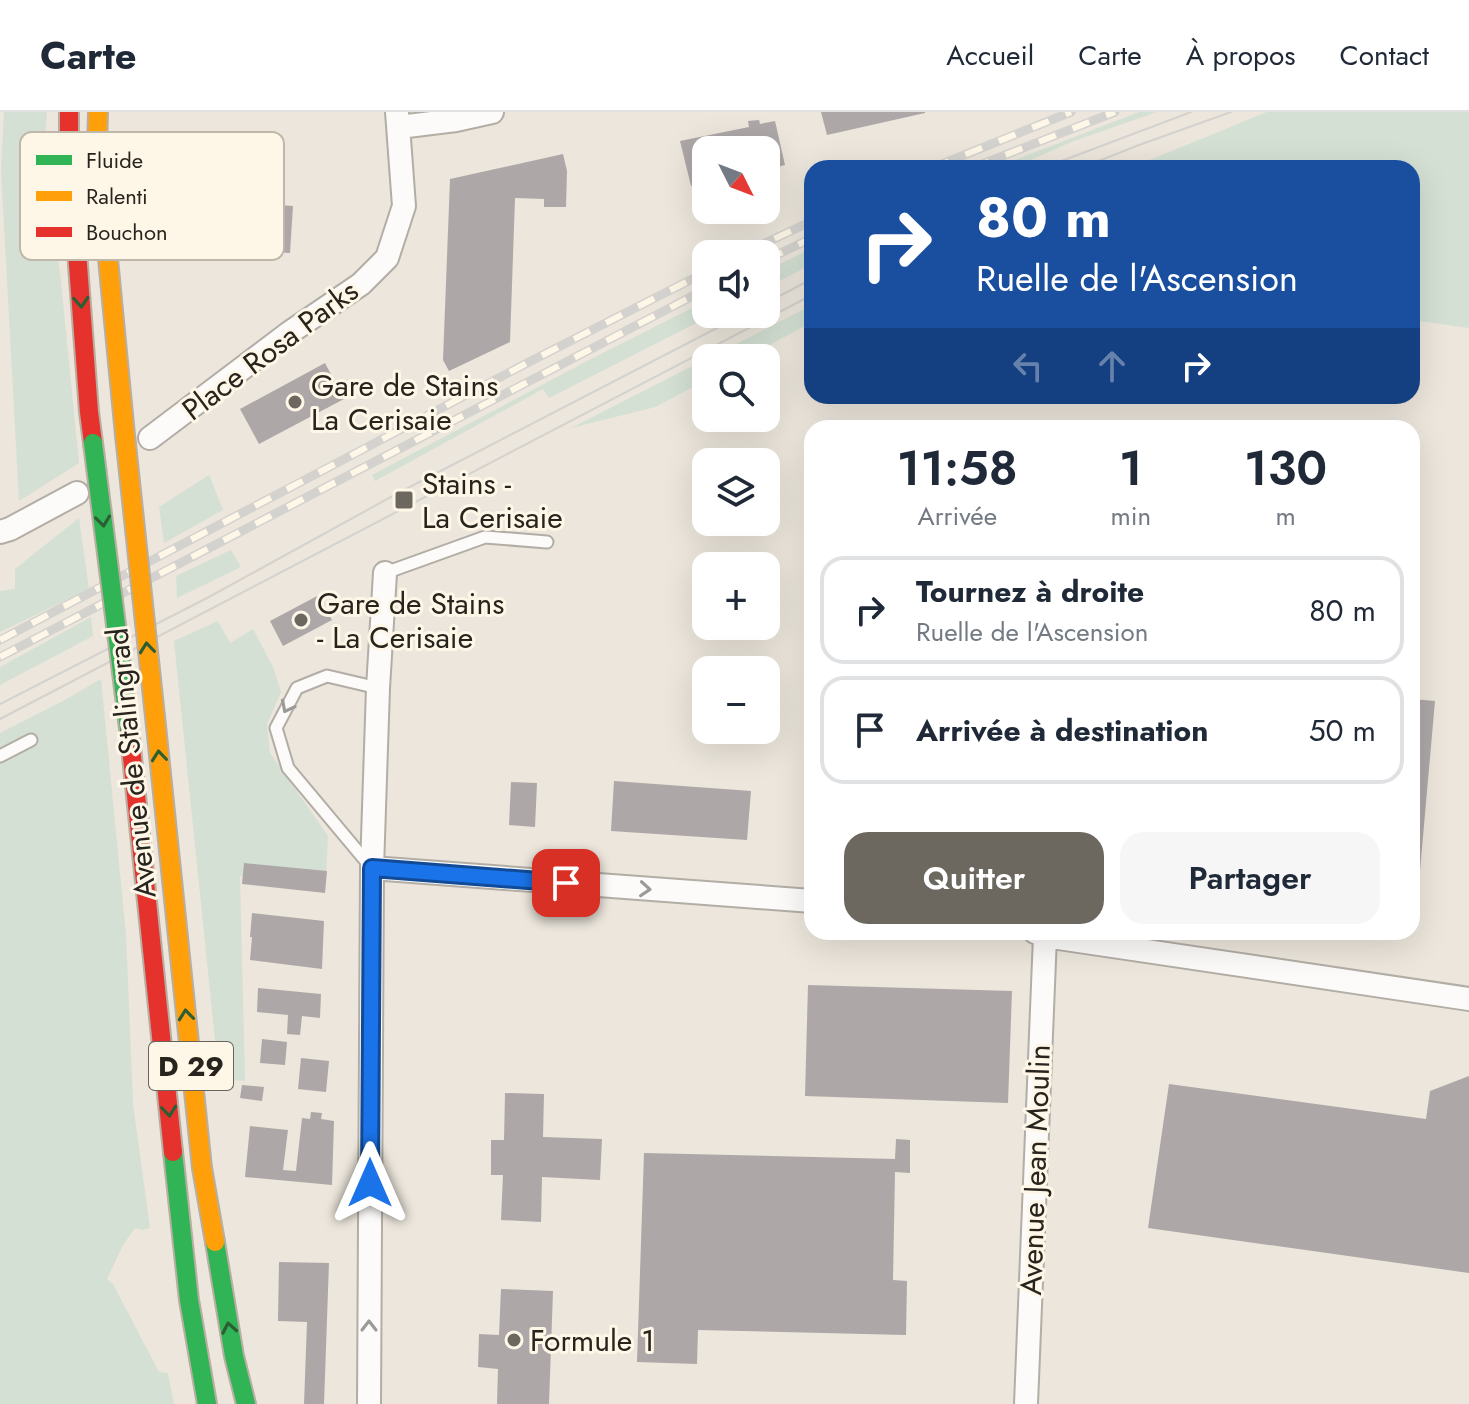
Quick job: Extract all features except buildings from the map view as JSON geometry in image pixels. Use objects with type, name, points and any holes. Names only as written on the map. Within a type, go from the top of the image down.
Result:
[{"type":"main road","name":"Avenue de Stalingrad","points":[[97,132],[98,112]]},
{"type":"main road","name":"Avenue de Stalingrad","points":[[78,260],[89,412],[129,728],[189,1300],[207,1404]]},
{"type":"main road","name":"Avenue de Stalingrad","points":[[108,260],[202,1168],[234,1356],[246,1404]]},
{"type":"street","points":[[398,119],[456,120],[492,112]]},
{"type":"street","name":"Place Rosa Parks","points":[[150,438],[289,333],[361,284],[387,258],[404,206],[398,119]]},
{"type":"street","points":[[0,532],[77,493]]},
{"type":"street","points":[[369,1404],[372,868],[385,573]]},
{"type":"street","points":[[372,868],[804,900]]},
{"type":"street","name":"Avenue Jean Moulin","points":[[1026,1404],[1040,940]]},
{"type":"street","points":[[1080,940],[1469,999]]},
{"type":"lane","points":[[385,573],[485,537],[547,542]]},
{"type":"lane","points":[[372,868],[288,768],[276,728],[297,688],[327,676],[378,688]]},
{"type":"lane","points":[[0,756],[31,740]]},
{"type":"green space","points":[[4,112],[47,112],[45,132],[20,132],[20,260],[58,260],[79,463],[19,501],[1,170]]},
{"type":"green space","points":[[1139,112],[1157,112],[1071,142],[1031,160],[1015,160]]},
{"type":"green space","points":[[1267,112],[1469,112],[1469,328],[1420,321],[1420,160],[1150,160]]},
{"type":"green space","points":[[804,252],[804,268],[780,281],[780,264]]},
{"type":"green space","points":[[692,308],[692,325],[549,398],[543,389],[375,481],[372,475]]},
{"type":"green space","points":[[804,309],[804,326],[772,344],[736,344],[767,328],[780,328],[780,321]]},
{"type":"green space","points":[[692,366],[692,387],[655,407],[571,428]]},
{"type":"green space","points":[[209,475],[223,510],[164,543],[159,507]]},
{"type":"green space","points":[[79,518],[89,589],[0,632],[0,591],[15,589],[15,569]]},
{"type":"green space","points":[[231,550],[241,567],[177,598],[176,576]]},
{"type":"green space","points":[[91,617],[93,636],[0,685],[0,667]]},
{"type":"green space","points":[[218,621],[230,643],[253,629],[273,667],[281,692],[267,724],[270,753],[328,836],[326,876],[240,876],[245,1081],[219,1079],[174,641]]},
{"type":"green space","points":[[101,679],[126,935],[133,1104],[150,1228],[135,1228],[107,1279],[113,1284],[159,1372],[168,1373],[174,1404],[0,1404],[0,733]]},
{"type":"tram line","points":[[1064,160],[1191,112]]},
{"type":"tram line","points":[[1101,160],[1231,112]]},
{"type":"tram line","points":[[780,296],[804,283]]},
{"type":"tram line","points":[[0,719],[804,299]]},
{"type":"tram line","points":[[0,704],[717,328]]},
{"type":"railway","points":[[952,160],[1071,112]]},
{"type":"railway","points":[[992,160],[1115,112]]},
{"type":"railway","points":[[772,240],[804,225]]},
{"type":"railway","points":[[780,253],[804,242]]},
{"type":"railway","points":[[0,640],[692,279]]},
{"type":"railway","points":[[0,657],[692,296]]},
{"type":"traffic: fast","points":[[93,443],[129,728]]},
{"type":"traffic: fast","points":[[173,1152],[189,1300],[207,1404]]},
{"type":"traffic: fast","points":[[215,1242],[234,1356],[246,1404]]},
{"type":"traffic: slow","points":[[97,132],[98,112]]},
{"type":"traffic: slow","points":[[108,260],[125,435]]},
{"type":"traffic: slow","points":[[125,435],[156,726]]},
{"type":"traffic: slow","points":[[156,726],[202,1168],[215,1242]]},
{"type":"traffic: jam","points":[[69,112],[69,132]]},
{"type":"traffic: jam","points":[[78,260],[93,443]]},
{"type":"traffic: jam","points":[[129,728],[173,1152]]},
{"type":"place","name":"Gare de Stains La Cerisaie","points":[[295,402]]},
{"type":"place","name":"Stains - La Cerisaie","points":[[404,500]]},
{"type":"place","name":"Gare de Stains - La Cerisaie","points":[[301,620]]},
{"type":"place","name":"Formule 1","points":[[514,1340]]},
{"type":"route","points":[[370,1183],[372,868],[566,883]]}]
